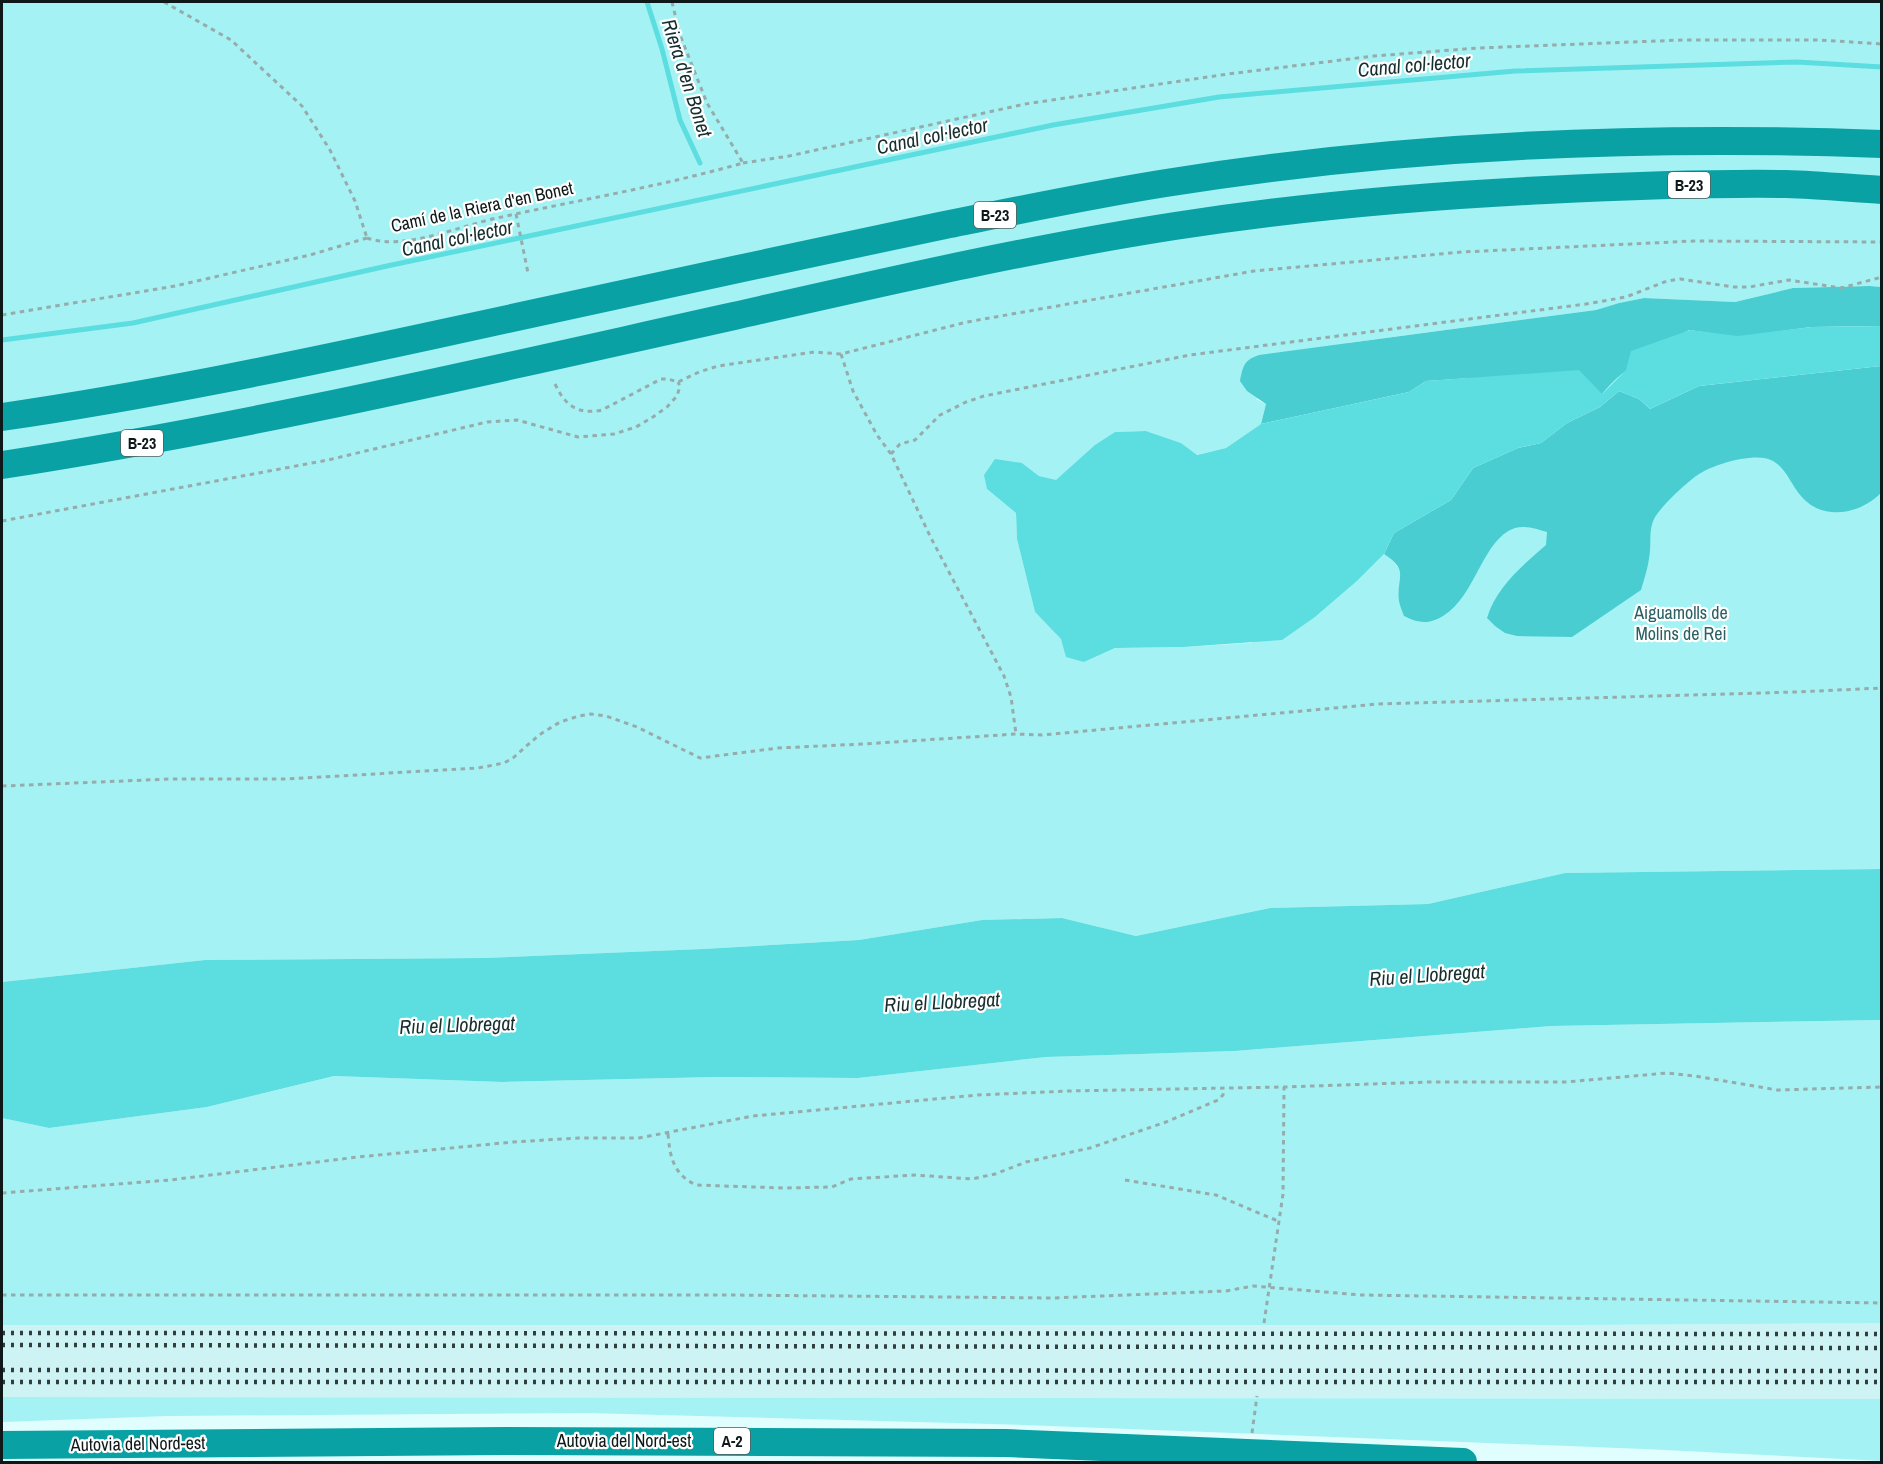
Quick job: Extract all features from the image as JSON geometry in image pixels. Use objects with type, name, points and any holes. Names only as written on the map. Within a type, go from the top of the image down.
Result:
[{"type":"highway","name":"B-23","points":[[2,417],[275,370],[833,248],[1072,199],[1178,181],[1382,156],[1574,143],[1791,141],[1881,144]]},
{"type":"highway","name":"B-23","points":[[2,465],[124,446],[352,401],[837,293],[1075,244],[1171,227],[1304,209],[1497,192],[1625,186],[1775,184],[1881,190]]},
{"type":"highway","name":"Autovia del Nord-est","points":[[2,1445],[495,1441],[994,1442],[1463,1462]]},
{"type":"path","name":"Camí de la Riera d'en Bonet","points":[[164,2],[231,40],[302,106],[330,150],[355,201],[367,238],[374,240],[402,240],[440,233],[742,163],[789,156],[1025,104],[1228,74],[1374,56],[1478,48],[1683,40],[1820,40],[1881,44]]},
{"type":"path","points":[[672,2],[680,35],[707,102],[742,163]]},
{"type":"path","points":[[516,214],[528,273]]},
{"type":"path","points":[[2,315],[175,286],[310,255],[367,238]]},
{"type":"path","points":[[555,384],[561,398],[567,404],[592,412],[602,410],[661,379],[678,382],[718,366],[814,352],[842,354],[967,322],[1131,291],[1254,271],[1462,252],[1671,242],[1881,242]]},
{"type":"path","points":[[891,454],[900,444],[915,440],[940,415],[984,396],[1190,355],[1568,307],[1626,297],[1667,281],[1680,279],[1742,287],[1789,280],[1840,288],[1881,277]]},
{"type":"path","points":[[842,354],[853,391],[877,435],[891,454],[931,538],[1004,676],[1011,697],[1016,734]]},
{"type":"path","points":[[2,521],[328,460],[488,422],[517,420],[578,437],[614,434],[636,427],[667,407],[677,396],[678,382]]},
{"type":"path","points":[[2,786],[171,779],[298,778],[478,768],[504,763],[539,735],[561,722],[591,714],[606,716],[637,727],[700,758],[778,748],[1016,734],[1066,734],[1378,704],[1881,688]]},
{"type":"path","points":[[2,1193],[170,1180],[358,1156],[513,1142],[578,1138],[639,1138],[753,1116],[978,1095],[1128,1089],[1284,1088],[1429,1082],[1566,1082],[1667,1074],[1695,1076],[1777,1090],[1881,1088]]},
{"type":"path","points":[[1264,1323],[1283,1194],[1284,1088]]},
{"type":"path","points":[[668,1134],[669,1150],[678,1173],[684,1180],[696,1185],[832,1187],[851,1179],[915,1175],[972,1179],[995,1174],[1026,1161],[1090,1149],[1155,1126],[1218,1100],[1223,1095],[1224,1089]]},
{"type":"path","points":[[1125,1180],[1216,1195],[1278,1221]]},
{"type":"path","points":[[2,1296],[731,1295],[1052,1298],[1226,1291],[1253,1286],[1361,1295],[1881,1303]]},
{"type":"path","points":[[1252,1434],[1257,1396]]},
{"type":"shaded area","points":[[1881,287],[1881,326],[1811,327],[1737,337],[1689,330],[1632,366],[1602,394],[1471,378],[1426,381],[1409,392],[1261,424],[1266,404],[1247,391],[1240,381],[1245,364],[1259,355],[1596,310],[1644,298],[1735,302],[1793,288]]},
{"type":"shaded area","points":[[1881,366],[1881,493],[1863,506],[1841,512],[1820,509],[1801,496],[1782,468],[1773,461],[1757,457],[1736,460],[1715,466],[1699,474],[1668,501],[1652,523],[1649,560],[1641,590],[1572,637],[1517,636],[1505,633],[1487,618],[1497,596],[1504,587],[1546,545],[1547,532],[1527,527],[1515,528],[1495,543],[1464,595],[1455,607],[1443,616],[1433,621],[1423,622],[1404,616],[1399,601],[1399,570],[1397,565],[1384,554],[1394,533],[1451,500],[1473,468],[1518,448],[1541,443],[1567,423],[1600,407],[1619,391],[1639,399],[1650,409],[1699,386]]},
{"type":"shaded area","points":[[110,1323],[1581,1325],[1881,1323],[1882,1399],[2,1397],[2,1325]]},
{"type":"green space","name":"Aiguamolls de Molins de Rei","points":[[2,2],[1881,2],[1881,287],[1793,288],[1735,302],[1644,298],[1596,310],[1348,343],[1256,399],[1266,404],[1261,424],[1226,448],[1196,455],[1181,443],[1146,431],[1115,432],[1056,481],[1039,476],[1022,463],[987,489],[1016,513],[1017,539],[1035,612],[1084,662],[1115,648],[1251,643],[1315,617],[1384,554],[1399,569],[1401,586],[1399,601],[1495,488],[1881,374],[1881,869],[1565,873],[1428,904],[1270,908],[1136,936],[1062,918],[982,920],[859,940],[485,958],[205,960],[2,982]]},
{"type":"green space","points":[[1881,1020],[1881,1323],[2,1325],[2,1118],[49,1128],[207,1107],[334,1076],[502,1082],[715,1077],[858,1078],[1046,1057],[1235,1051],[1551,1026]]},
{"type":"green space","points":[[2,1397],[1881,1399],[1882,1461],[1644,1449],[1024,1425],[588,1413],[168,1416],[2,1422]]},
{"type":"water","points":[[1881,326],[1881,366],[1699,386],[1650,409],[1639,399],[1619,391],[1600,407],[1567,423],[1541,443],[1518,448],[1473,468],[1451,500],[1394,533],[1384,554],[1357,581],[1315,617],[1282,640],[1184,647],[1115,648],[1084,662],[1066,657],[1061,639],[1035,612],[1017,539],[1016,513],[987,489],[984,475],[995,459],[1022,463],[1039,476],[1056,480],[1095,445],[1115,432],[1146,431],[1181,443],[1197,455],[1226,448],[1261,424],[1409,392],[1426,381],[1579,370],[1602,394],[1626,370],[1631,351],[1690,330],[1738,336],[1811,327]]},
{"type":"water","name":"Riu el Llobregat","points":[[1881,869],[1881,1020],[1551,1026],[1235,1051],[1046,1057],[858,1078],[715,1077],[502,1082],[334,1076],[207,1107],[49,1128],[2,1118],[2,982],[205,960],[485,958],[859,940],[982,920],[1062,918],[1136,936],[1270,908],[1428,904],[1565,873]]},
{"type":"waterway","name":"Riera d'en Bonet","points":[[647,2],[680,120],[700,163]]},
{"type":"waterway","name":"Canal col·lector","points":[[2,340],[133,323],[387,266],[1053,125],[1219,97],[1515,71],[1797,62],[1882,67]]},
{"type":"railway","points":[[2,1333],[1882,1334]]},
{"type":"railway","points":[[2,1345],[1882,1348]]},
{"type":"railway","points":[[2,1370],[1882,1371]]},
{"type":"railway","points":[[2,1382],[1882,1382]]}]
